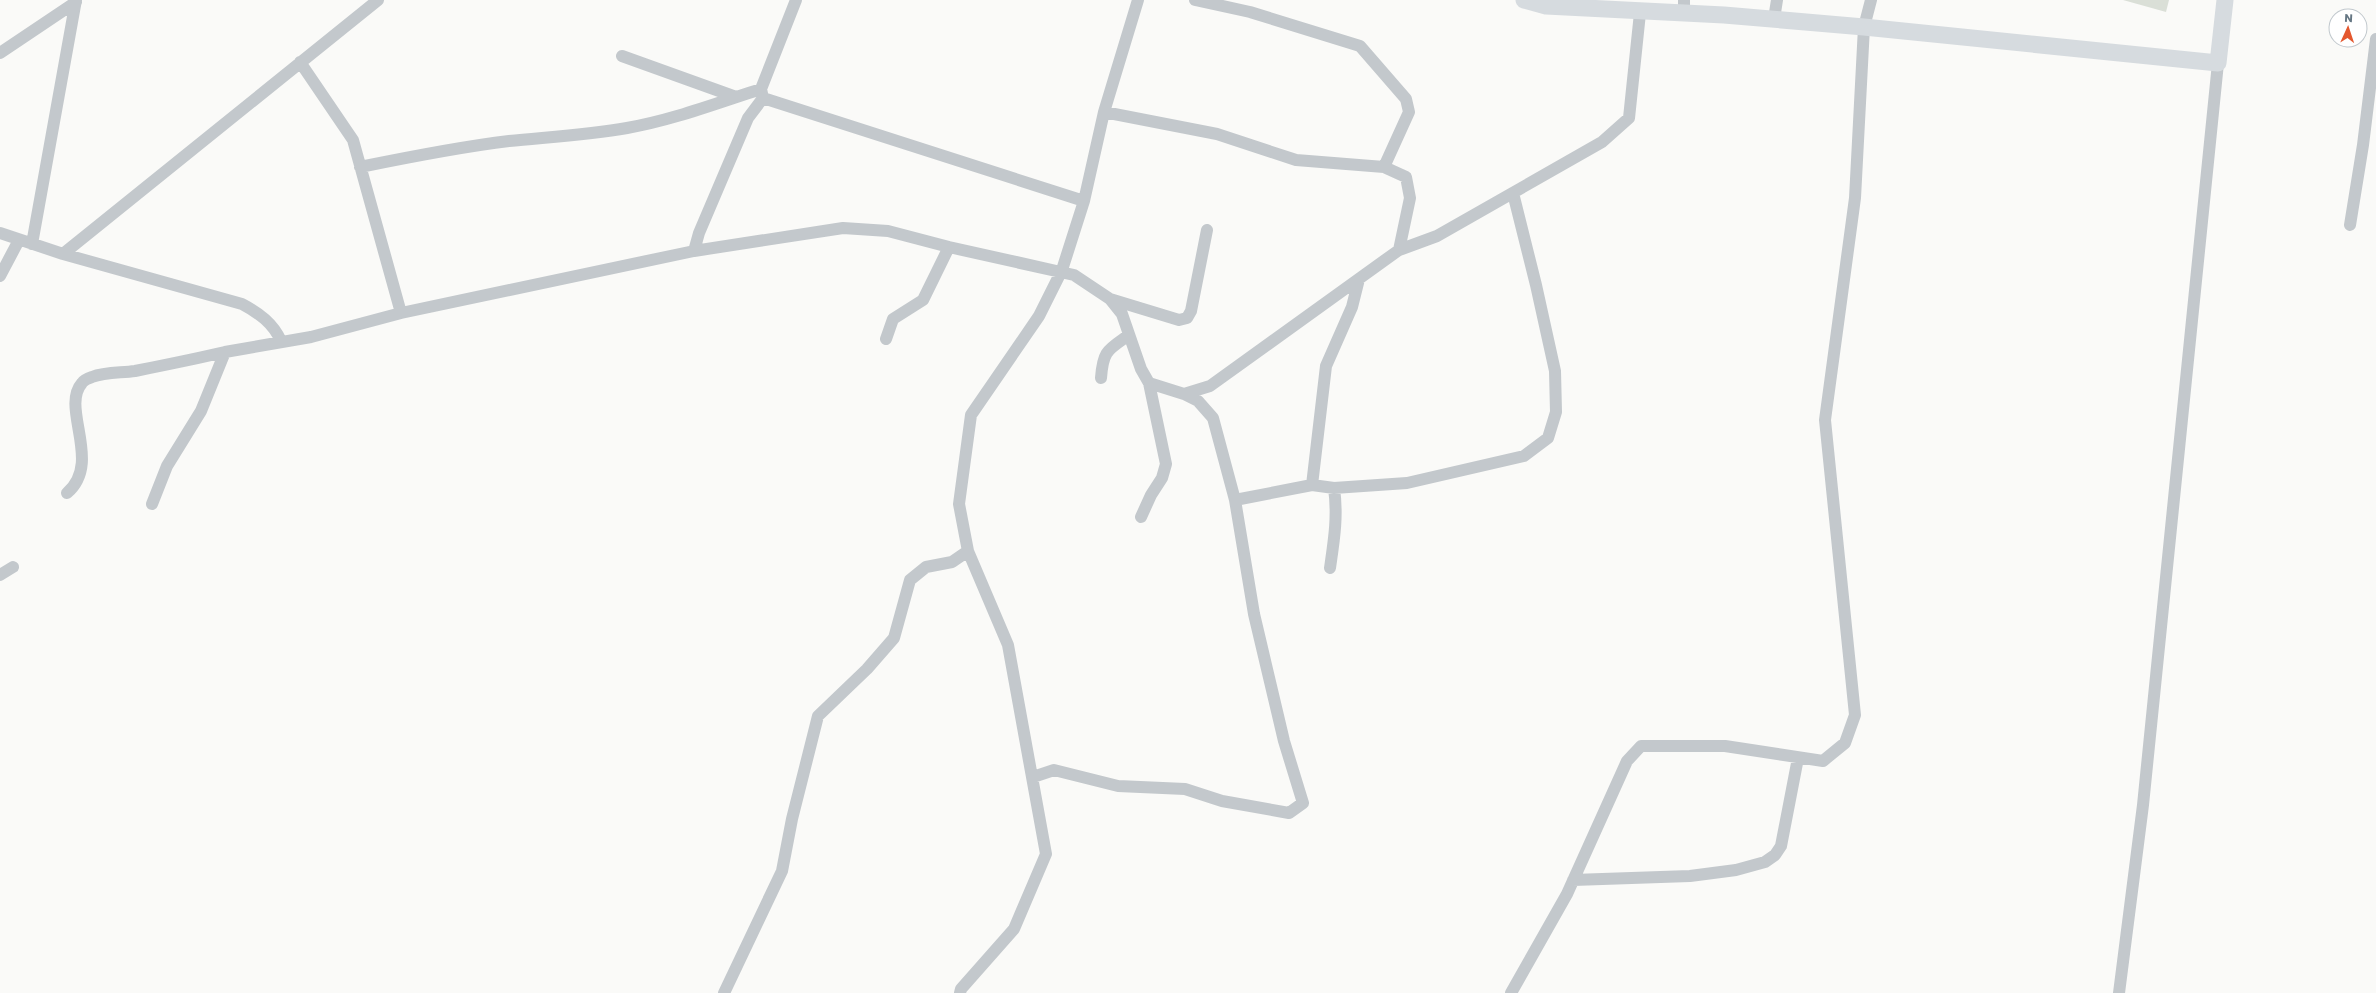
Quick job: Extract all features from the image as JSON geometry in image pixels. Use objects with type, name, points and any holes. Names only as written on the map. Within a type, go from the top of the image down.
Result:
[{"type":"street","points":[[694,251],[699,233],[748,118],[762,93],[796,0]]},
{"type":"street","points":[[960,993],[960,989],[1014,929],[1046,854],[1008,645],[968,551],[959,504],[971,415],[1039,316],[1062,270],[1084,201],[1104,112],[1138,0]]},
{"type":"street","points":[[1195,0],[1250,12],[1360,46],[1406,99],[1409,112],[1384,167]]},
{"type":"street","points":[[1524,0],[1546,6],[1640,12],[1684,7],[1774,19],[2218,64]]},
{"type":"street","points":[[1774,19],[1777,0]]},
{"type":"street","points":[[1511,993],[1573,880],[1627,761],[1641,746],[1725,746],[1823,762],[1845,743],[1855,715],[1825,420],[1855,198],[1864,27],[1871,0]]},
{"type":"street","points":[[2119,993],[2143,805],[2225,0]]},
{"type":"street","points":[[0,53],[76,1]]},
{"type":"street","points":[[32,244],[76,1]]},
{"type":"street","points":[[63,254],[375,1]]},
{"type":"street","points":[[1184,394],[1210,386],[1400,250],[1437,236],[1602,142],[1629,118],[1640,12]]},
{"type":"street","points":[[2350,225],[2363,145],[2376,39]]},
{"type":"street","points":[[622,56],[736,97]]},
{"type":"street","points":[[300,62],[353,140],[400,313]]},
{"type":"street","points":[[360,167],[430,153],[510,141],[565,138],[627,128],[662,121],[736,97],[762,93],[1084,201]]},
{"type":"street","points":[[1104,112],[1217,134],[1296,160],[1384,167],[1406,177],[1410,198],[1400,250]]},
{"type":"street","points":[[1235,500],[1312,485],[1334,488],[1407,483],[1524,456],[1548,438],[1556,412],[1555,371],[1513,193]]},
{"type":"street","points":[[67,493],[75,485],[81,467],[82,454],[75,402],[77,391],[82,382],[93,376],[281,341],[311,337],[400,313],[694,251],[843,228],[888,231],[949,248],[1062,270],[1074,275],[1110,299],[1179,320],[1187,318],[1191,311],[1207,230]]},
{"type":"street","points":[[0,234],[63,254],[242,304],[259,314],[274,328],[281,341]]},
{"type":"street","points":[[0,276],[19,240]]},
{"type":"street","points":[[886,339],[893,318],[923,300],[949,248]]},
{"type":"street","points":[[1312,485],[1326,366],[1352,307],[1359,279]]},
{"type":"street","points":[[1110,299],[1122,314],[1141,369],[1149,383],[1166,464],[1162,478],[1151,495],[1141,517]]},
{"type":"street","points":[[1101,378],[1102,362],[1106,352],[1129,335]]},
{"type":"street","points":[[152,504],[166,466],[201,411],[225,352]]},
{"type":"street","points":[[1033,777],[1054,770],[1118,786],[1185,789],[1222,802],[1289,813],[1303,803],[1284,741],[1254,614],[1235,500],[1213,418],[1198,401],[1184,394],[1149,383]]},
{"type":"street","points":[[1330,568],[1337,509],[1334,488]]},
{"type":"street","points":[[724,993],[782,871],[792,818],[818,716],[867,669],[894,638],[910,580],[926,567],[952,562],[968,551]]},
{"type":"street","points":[[0,575],[14,567]]},
{"type":"street","points":[[1573,880],[1690,876],[1736,870],[1765,862],[1775,855],[1781,846],[1798,758]]},
{"type":"shaded area","points":[[2123,0],[2169,0],[2166,12]]}]
